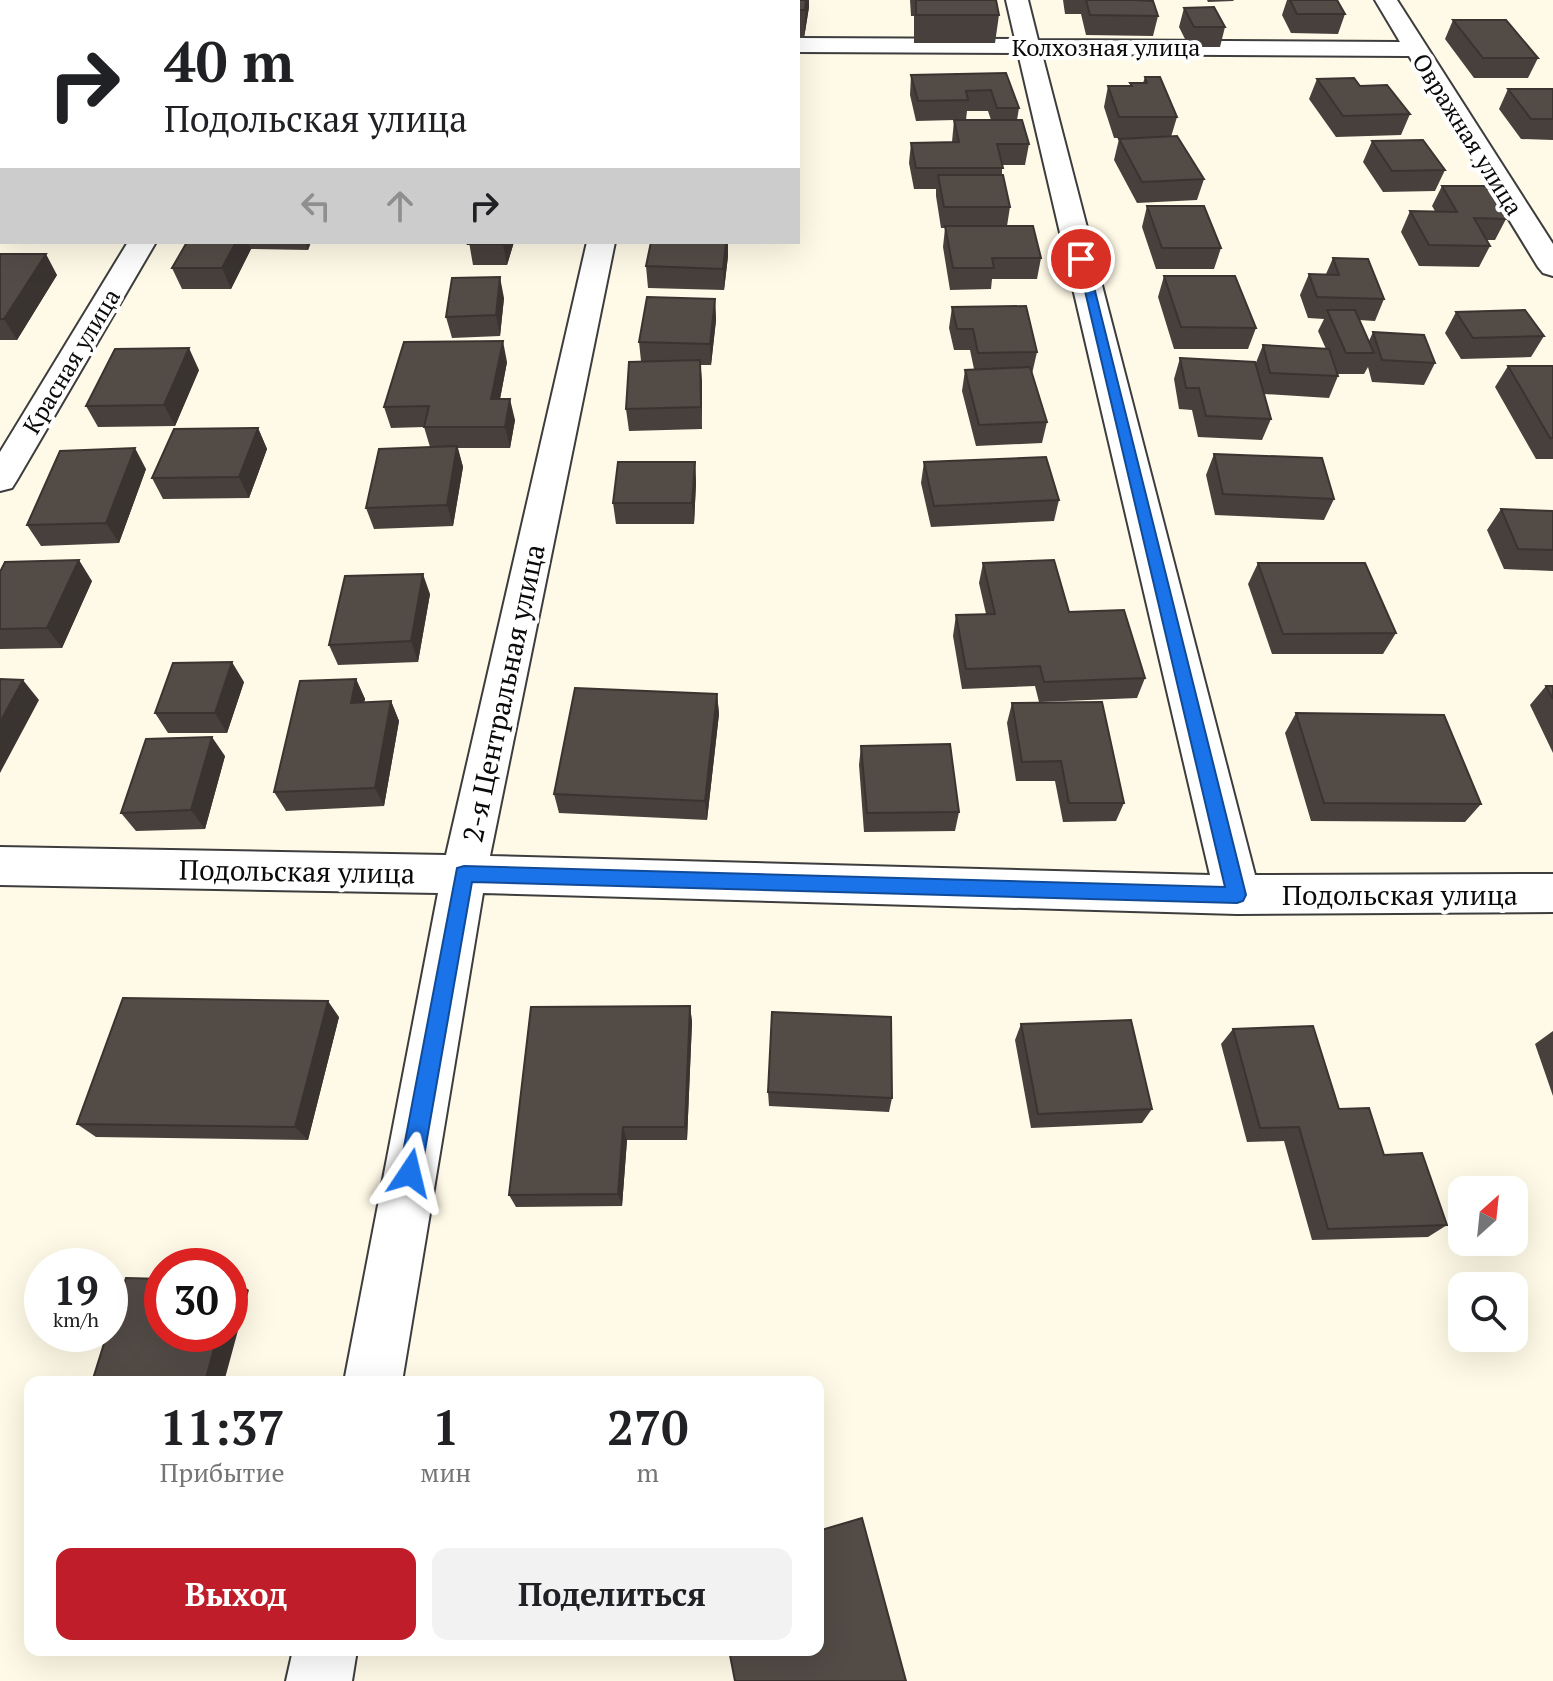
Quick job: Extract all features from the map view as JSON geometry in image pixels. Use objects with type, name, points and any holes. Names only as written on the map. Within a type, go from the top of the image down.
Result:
[{"type":"street","points":[[1017,0],[1237,895]]},
{"type":"street","name":"Овражная улица","points":[[1386,0],[1553,267]]},
{"type":"street","name":"Колхозная улица","points":[[800,45],[1414,49]]},
{"type":"street","name":"Красная улица","points":[[0,480],[141,244]]},
{"type":"street","name":"2-я Центральная улица","points":[[374,1376],[464,874],[601,244]]},
{"type":"street","name":"Подольская улица","points":[[0,866],[464,874],[1237,895],[1553,893]]},
{"type":"street","points":[[319,1681],[324,1656]]},
{"type":"building","points":[[800,0],[806,0],[805,10],[800,10]]},
{"type":"building","points":[[916,0],[996,0],[999,15],[916,15]]},
{"type":"building","points":[[1086,0],[1153,1],[1158,16],[1090,15]]},
{"type":"building","points":[[1290,0],[1337,0],[1345,14],[1297,14]]},
{"type":"building","points":[[1214,7],[1225,27],[1194,27],[1184,8]]},
{"type":"building","points":[[1453,20],[1506,20],[1538,58],[1483,58]]},
{"type":"building","points":[[1006,73],[1019,108],[997,108],[991,90],[966,91],[968,100],[918,101],[911,75]]},
{"type":"building","points":[[1145,77],[1160,77],[1177,117],[1119,117],[1108,86],[1147,83]]},
{"type":"building","points":[[1354,78],[1360,86],[1387,85],[1410,114],[1343,116],[1317,79]]},
{"type":"building","points":[[1508,89],[1553,89],[1553,119],[1531,119]]},
{"type":"building","points":[[954,120],[1022,120],[1029,144],[997,144],[1003,168],[916,168],[911,143],[959,142]]},
{"type":"building","points":[[1177,136],[1204,179],[1142,182],[1119,139]]},
{"type":"building","points":[[1423,140],[1445,170],[1392,171],[1372,141]]},
{"type":"building","points":[[938,175],[1003,175],[1010,207],[944,207]]},
{"type":"building","points":[[1442,186],[1486,186],[1506,219],[1474,218],[1490,246],[1429,245],[1410,211],[1457,212]]},
{"type":"building","points":[[1147,206],[1204,206],[1221,248],[1162,248]]},
{"type":"building","points":[[945,226],[1033,226],[1041,258],[992,258],[994,268],[953,268]]},
{"type":"building","points":[[186,244],[235,244],[222,268],[172,268]]},
{"type":"building","points":[[651,244],[726,244],[723,269],[646,266]]},
{"type":"building","points":[[0,254],[46,254],[4,319],[0,319]]},
{"type":"building","points":[[1333,258],[1368,259],[1384,299],[1317,297],[1309,274],[1339,275]]},
{"type":"building","points":[[1164,276],[1235,276],[1256,328],[1181,327]]},
{"type":"building","points":[[500,277],[496,315],[446,317],[452,278]]},
{"type":"building","points":[[647,297],[715,299],[710,344],[639,342]]},
{"type":"building","points":[[1026,306],[1037,352],[978,353],[973,329],[957,329],[952,307]]},
{"type":"building","points":[[1327,310],[1355,310],[1374,353],[1346,353]]},
{"type":"building","points":[[1525,310],[1544,336],[1473,338],[1456,312]]},
{"type":"building","points":[[1373,332],[1424,335],[1435,363],[1382,360]]},
{"type":"building","points":[[503,341],[491,399],[510,399],[505,427],[424,427],[429,406],[384,407],[404,342]]},
{"type":"building","points":[[1263,345],[1329,349],[1338,376],[1270,373]]},
{"type":"building","points":[[189,348],[164,405],[86,406],[115,349]]},
{"type":"building","points":[[1180,358],[1255,362],[1271,419],[1206,416],[1199,388],[1186,388]]},
{"type":"building","points":[[700,360],[701,407],[626,409],[629,362]]},
{"type":"building","points":[[1508,366],[1553,366],[1553,438],[1550,438]]},
{"type":"building","points":[[1030,367],[1047,422],[979,425],[965,370]]},
{"type":"building","points":[[258,428],[239,477],[152,478],[174,429]]},
{"type":"building","points":[[457,446],[447,505],[366,508],[379,449]]},
{"type":"building","points":[[135,448],[106,523],[27,525],[60,451]]},
{"type":"building","points":[[1214,454],[1322,458],[1334,499],[1223,494]]},
{"type":"building","points":[[1046,457],[1059,500],[934,506],[924,462]]},
{"type":"building","points":[[618,462],[695,462],[692,503],[613,503]]},
{"type":"building","points":[[1501,509],[1553,511],[1553,550],[1518,549]]},
{"type":"building","points":[[79,560],[47,628],[0,629],[0,572],[5,562]]},
{"type":"building","points":[[1054,560],[1069,612],[1124,610],[1145,678],[1044,682],[1040,666],[966,669],[956,615],[995,614],[983,563]]},
{"type":"building","points":[[1258,563],[1365,563],[1396,633],[1283,634]]},
{"type":"building","points":[[423,574],[411,641],[329,645],[345,576]]},
{"type":"building","points":[[232,662],[215,713],[155,713],[173,663]]},
{"type":"building","points":[[0,679],[23,680],[0,722]]},
{"type":"building","points":[[356,679],[351,703],[391,701],[375,788],[274,792],[300,681]]},
{"type":"building","points":[[1546,686],[1553,686],[1553,699]]},
{"type":"building","points":[[575,688],[717,694],[705,801],[554,794]]},
{"type":"building","points":[[1102,702],[1124,803],[1069,803],[1061,761],[1022,762],[1012,703]]},
{"type":"building","points":[[1296,713],[1444,715],[1481,804],[1324,803]]},
{"type":"building","points":[[212,737],[191,810],[121,813],[146,739]]},
{"type":"building","points":[[950,744],[959,812],[867,813],[861,746]]},
{"type":"building","points":[[123,998],[328,1001],[295,1127],[77,1124]]},
{"type":"building","points":[[690,1006],[685,1127],[623,1127],[618,1194],[509,1195],[531,1007]]},
{"type":"building","points":[[772,1012],[891,1017],[892,1098],[768,1092]]},
{"type":"building","points":[[1131,1020],[1152,1109],[1038,1114],[1021,1024]]},
{"type":"building","points":[[1313,1026],[1339,1109],[1369,1108],[1384,1155],[1422,1153],[1447,1225],[1328,1229],[1299,1127],[1260,1128],[1233,1029]]},
{"type":"building","points":[[128,1278],[144,1278],[144,1352],[213,1352],[207,1376],[94,1376],[101,1352],[128,1352]]},
{"type":"building","points":[[862,1518],[906,1681],[735,1681],[730,1656],[824,1656],[824,1529]]},
{"type":"route","points":[[410,1173],[464,874],[1237,895],[1081,259]]}]
